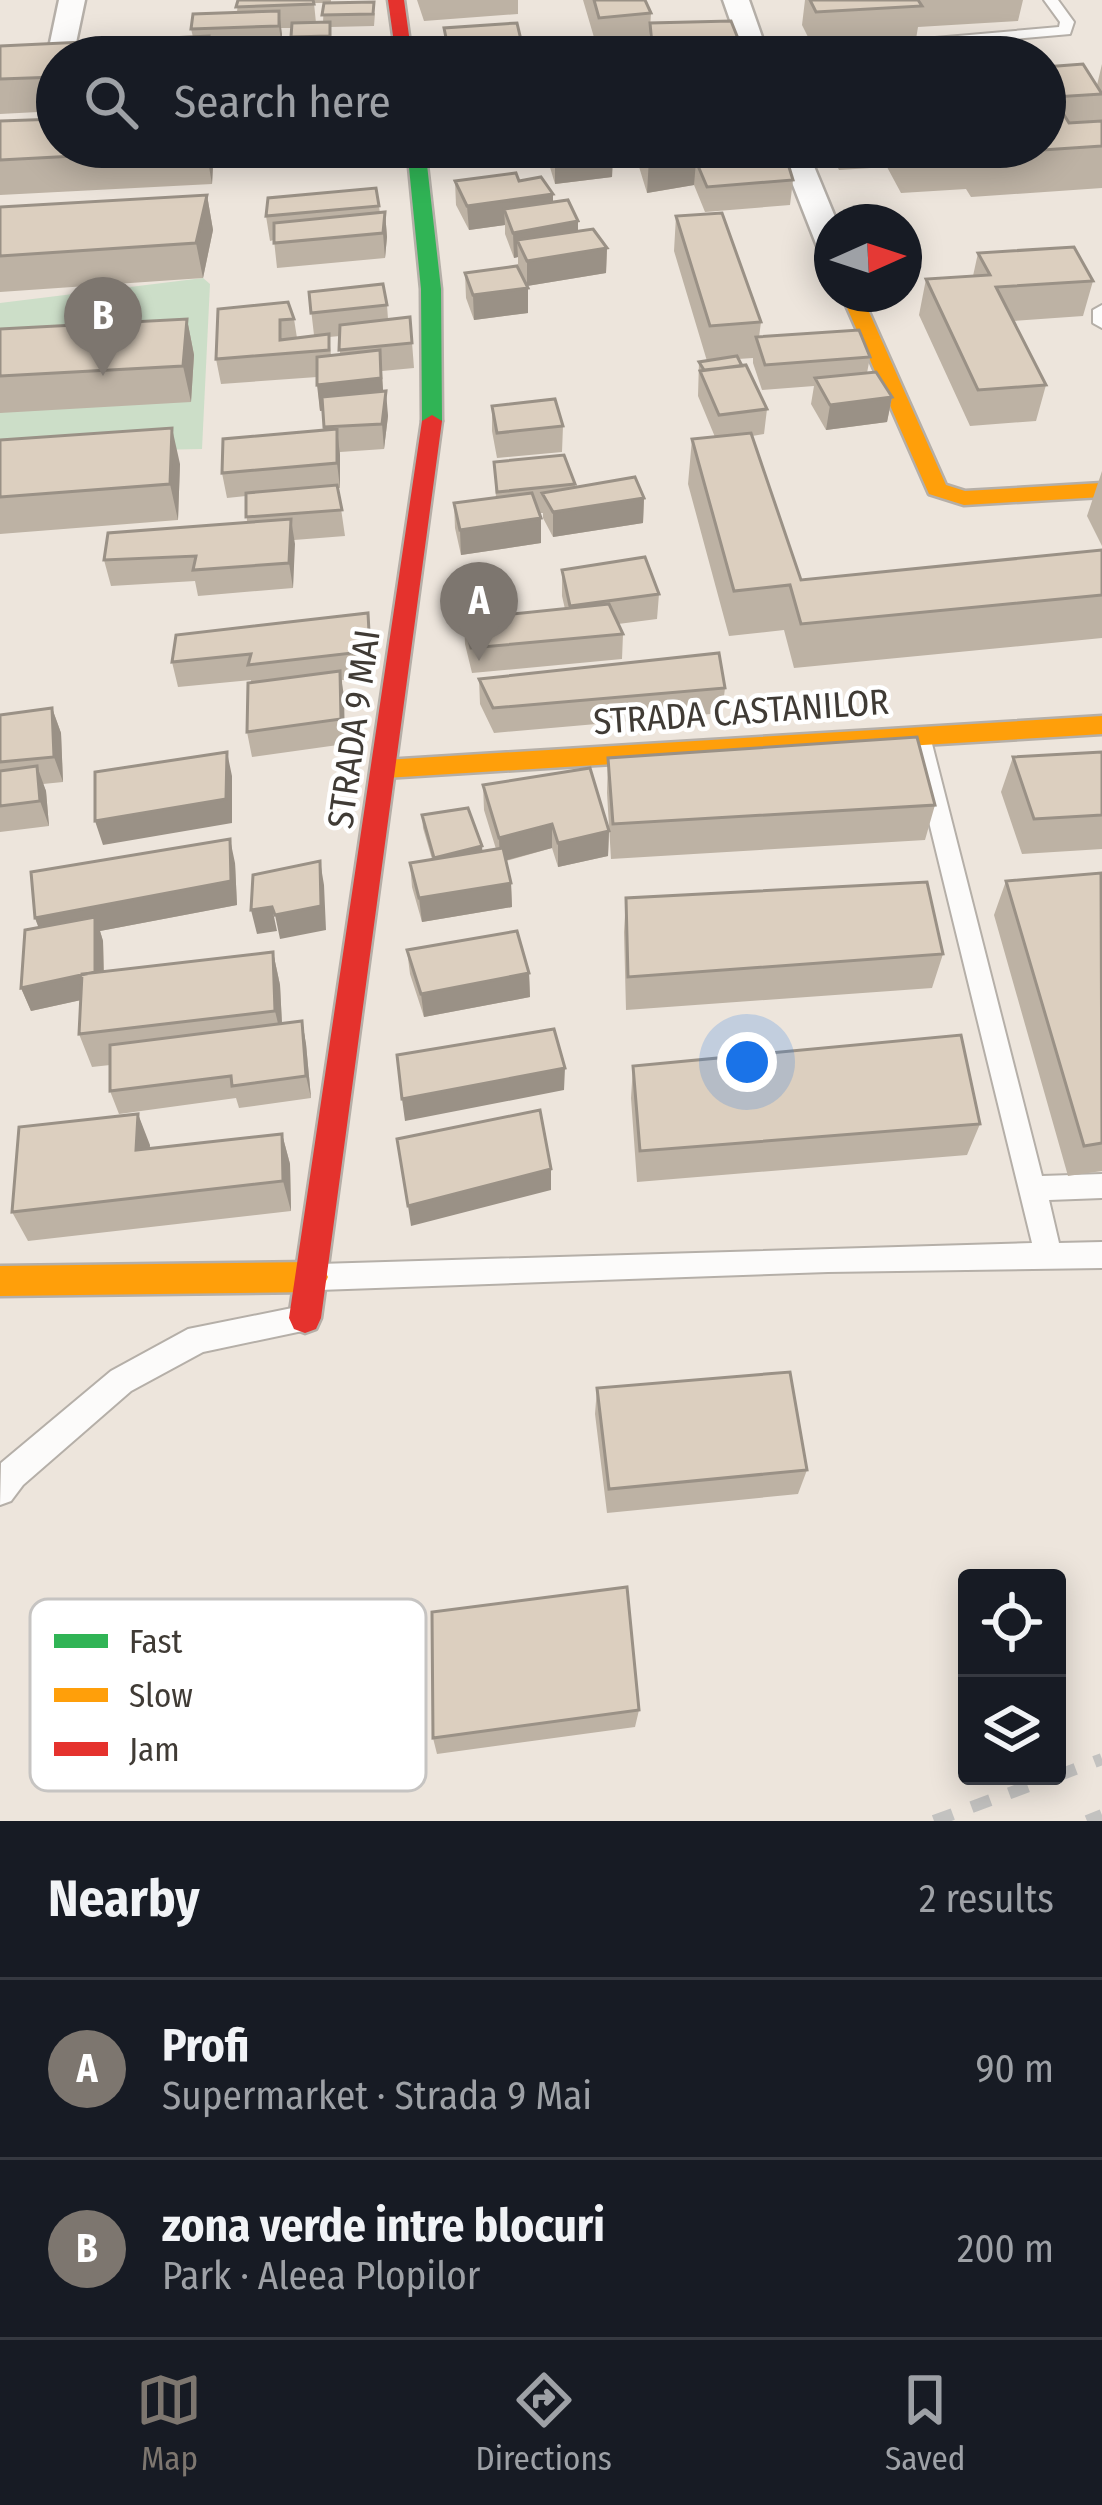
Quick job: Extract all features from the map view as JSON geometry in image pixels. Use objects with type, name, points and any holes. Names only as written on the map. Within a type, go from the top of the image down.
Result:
[{"type":"main road","points":[[396,0],[401,36]]},
{"type":"main road","name":"STRADA 9 MAI","points":[[304,1318],[385,770],[435,378],[433,280],[419,168]]},
{"type":"main road","points":[[859,312],[937,489],[964,498],[1102,490]]},
{"type":"main road","name":"STRADA CASTANILOR","points":[[385,770],[1102,724]]},
{"type":"main road","points":[[0,1281],[312,1277]]},
{"type":"street","points":[[61,36],[72,0]]},
{"type":"street","points":[[736,0],[749,36]]},
{"type":"street","points":[[800,168],[815,204]]},
{"type":"lane","points":[[1005,36],[1065,31],[1067,22],[1051,0]]},
{"type":"lane","points":[[1102,310],[1102,323]]},
{"type":"lane","points":[[919,736],[1049,1257]]},
{"type":"lane","points":[[1032,1189],[1102,1186]]},
{"type":"lane","points":[[312,1277],[828,1259],[1102,1255]]},
{"type":"lane","points":[[0,1490],[12,1474],[122,1382],[198,1339],[304,1318]]},
{"type":"green space","points":[[203,278],[210,284],[202,449],[0,453],[0,303]]},
{"type":"building","points":[[238,0],[313,0],[314,4],[236,7]]},
{"type":"building","points":[[594,0],[645,0],[651,13],[599,18]]},
{"type":"building","points":[[810,0],[918,0],[922,6],[816,12]]},
{"type":"building","points":[[374,2],[373,14],[322,15],[324,3]]},
{"type":"building","points":[[279,11],[279,26],[191,29],[193,14]]},
{"type":"building","points":[[731,21],[737,36],[651,36],[650,23]]},
{"type":"building","points":[[330,22],[330,36],[291,36],[292,23]]},
{"type":"building","points":[[517,23],[520,36],[446,36],[444,28]]},
{"type":"building","points":[[36,44],[36,78],[0,79],[0,46]]},
{"type":"building","points":[[1083,64],[1102,94],[1066,96],[1066,65]]},
{"type":"building","points":[[1066,118],[1069,123],[1102,121],[1102,146],[1066,148]]},
{"type":"building","points":[[36,120],[36,158],[0,160],[0,121]]},
{"type":"building","points":[[699,168],[789,168],[793,180],[707,187]]},
{"type":"building","points":[[516,173],[519,181],[541,177],[553,194],[467,206],[455,181]]},
{"type":"building","points":[[376,188],[379,206],[266,216],[268,198]]},
{"type":"building","points":[[207,195],[196,243],[0,256],[0,207]]},
{"type":"building","points":[[568,200],[578,221],[513,233],[504,209]]},
{"type":"building","points":[[385,212],[383,233],[274,243],[274,223]]},
{"type":"building","points":[[722,213],[761,322],[710,326],[676,216]]},
{"type":"building","points":[[593,229],[607,248],[527,261],[517,240]]},
{"type":"building","points":[[1074,247],[1093,281],[996,287],[1046,385],[978,390],[926,279],[990,275],[978,253]]},
{"type":"building","points":[[517,266],[528,288],[473,295],[465,273]]},
{"type":"building","points":[[383,284],[387,305],[311,313],[309,292]]},
{"type":"building","points":[[288,302],[294,319],[280,320],[280,340],[329,334],[329,350],[216,359],[218,309]]},
{"type":"building","points":[[410,317],[412,343],[339,350],[340,325]]},
{"type":"building","points":[[187,319],[183,366],[0,376],[0,329]]},
{"type":"building","points":[[859,330],[870,357],[765,365],[756,337]]},
{"type":"building","points":[[380,350],[381,378],[317,385],[317,357]]},
{"type":"building","points":[[737,356],[742,366],[704,370],[699,362]]},
{"type":"building","points":[[746,365],[767,409],[719,415],[700,371]]},
{"type":"building","points":[[876,372],[892,397],[830,405],[815,378]]},
{"type":"building","points":[[386,391],[382,424],[324,427],[322,397]]},
{"type":"building","points":[[555,399],[563,426],[497,433],[492,406]]},
{"type":"building","points":[[172,428],[170,484],[0,497],[0,440]]},
{"type":"building","points":[[337,429],[337,463],[222,473],[223,439]]},
{"type":"building","points":[[751,433],[801,580],[1102,550],[1102,595],[801,624],[790,585],[734,591],[692,439]]},
{"type":"building","points":[[564,455],[575,484],[497,492],[494,462]]},
{"type":"building","points":[[635,477],[644,498],[553,512],[542,493]]},
{"type":"building","points":[[337,485],[342,510],[246,517],[246,493]]},
{"type":"building","points":[[532,493],[541,518],[460,530],[454,503]]},
{"type":"building","points":[[291,519],[289,563],[193,570],[196,556],[104,560],[108,533]]},
{"type":"building","points":[[645,557],[659,594],[570,606],[562,570]]},
{"type":"building","points":[[609,604],[623,634],[471,648],[464,619]]},
{"type":"building","points":[[368,613],[370,651],[248,665],[251,654],[172,662],[176,635]]},
{"type":"building","points":[[719,653],[725,688],[493,708],[479,679]]},
{"type":"building","points":[[340,671],[341,719],[247,732],[248,683]]},
{"type":"building","points":[[52,708],[54,757],[0,762],[0,715]]},
{"type":"building","points":[[917,737],[935,805],[613,824],[608,758]]},
{"type":"building","points":[[227,752],[226,799],[95,821],[95,772]]},
{"type":"building","points":[[1102,752],[1102,815],[1034,819],[1013,757]]},
{"type":"building","points":[[37,766],[40,801],[0,806],[0,771]]},
{"type":"building","points":[[590,768],[609,831],[558,843],[552,824],[499,838],[483,785]]},
{"type":"building","points":[[468,808],[482,846],[434,858],[422,815]]},
{"type":"building","points":[[230,839],[231,881],[35,918],[31,872]]},
{"type":"building","points":[[503,848],[511,883],[419,898],[410,863]]},
{"type":"building","points":[[320,861],[321,906],[275,915],[272,907],[251,910],[253,875]]},
{"type":"building","points":[[1101,873],[1102,1143],[1084,1146],[1006,881]]},
{"type":"building","points":[[927,882],[943,954],[628,977],[626,898]]},
{"type":"building","points":[[95,917],[95,972],[21,988],[25,930]]},
{"type":"building","points":[[517,931],[529,973],[421,994],[407,950]]},
{"type":"building","points":[[273,952],[275,1011],[79,1034],[82,974]]},
{"type":"building","points":[[302,1021],[306,1076],[232,1086],[231,1076],[110,1091],[110,1045]]},
{"type":"building","points":[[554,1029],[565,1068],[402,1099],[397,1055]]},
{"type":"building","points":[[961,1035],[980,1124],[640,1151],[633,1066]]},
{"type":"building","points":[[540,1110],[551,1169],[408,1206],[397,1139]]},
{"type":"building","points":[[138,1114],[136,1150],[282,1134],[283,1181],[12,1212],[19,1127]]},
{"type":"building","points":[[790,1372],[807,1470],[609,1489],[597,1388]]},
{"type":"building","points":[[627,1587],[639,1710],[433,1738],[432,1612]]},
{"type":"railway","points":[[1066,1773],[1102,1759]]},
{"type":"railway","points":[[934,1821],[1032,1785]]},
{"type":"railway","points":[[1087,1821],[1102,1815]]},
{"type":"traffic: fast","points":[[418,168],[431,289],[432,421]]},
{"type":"traffic: slow","points":[[859,312],[937,489],[964,498],[1102,490]]},
{"type":"traffic: slow","points":[[385,769],[1102,725]]},
{"type":"traffic: slow","points":[[0,1281],[312,1277]]},
{"type":"traffic: jam","points":[[396,0],[401,36]]},
{"type":"traffic: jam","points":[[305,1318],[432,421]]},
{"type":"place","name":"zona verde intre blocuri","points":[[103,376]]},
{"type":"place","name":"Profi","points":[[479,661]]}]
